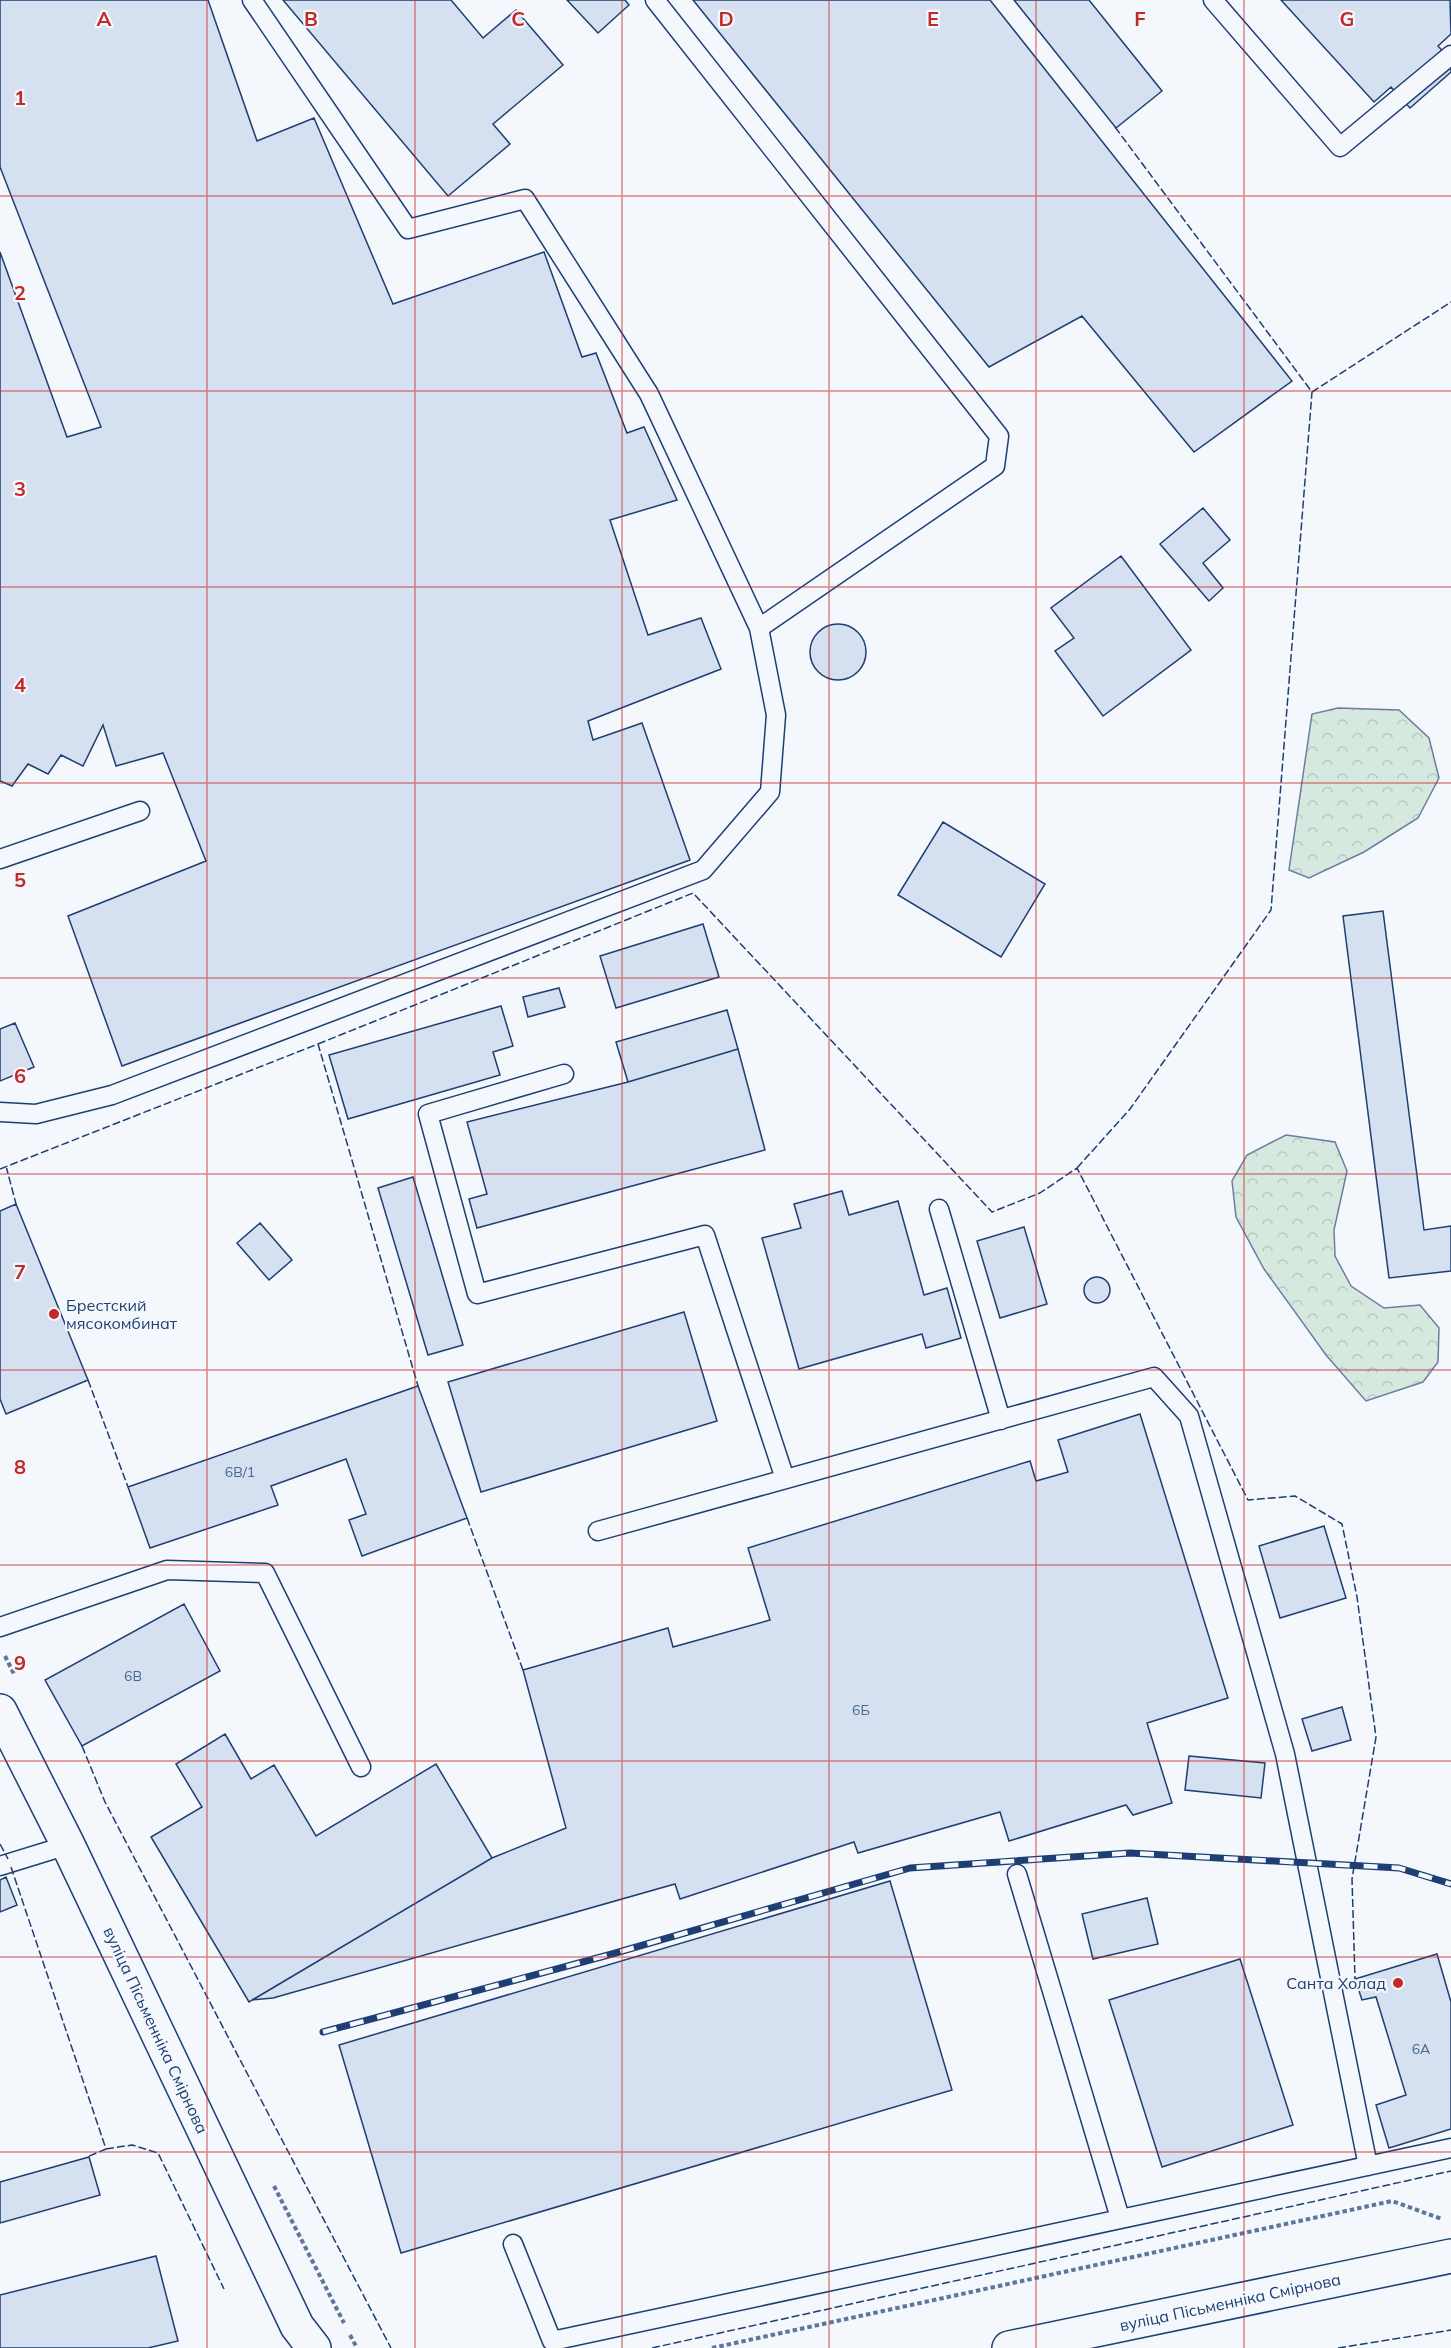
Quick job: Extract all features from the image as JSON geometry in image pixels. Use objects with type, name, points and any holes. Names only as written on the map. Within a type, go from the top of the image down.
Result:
[{"type":"street","name":"вуліца Пісьменніка Смірнова","points":[[0,1711],[68,1845],[297,2326],[314,2348]]},
{"type":"street","name":"вуліца Пісьменніка Смірнова","points":[[1009,2348],[1451,2256]]},
{"type":"lane","points":[[0,1112],[36,1114],[112,1095],[703,870],[770,792],[776,715],[759,628],[649,394],[525,199],[408,229],[252,0]]},
{"type":"lane","points":[[655,0],[999,436],[995,466],[759,628]]},
{"type":"lane","points":[[1213,0],[1340,147],[1451,55]]},
{"type":"lane","points":[[0,859],[140,811]]},
{"type":"lane","points":[[564,1074],[428,1114],[477,1294],[705,1235],[785,1479]]},
{"type":"lane","points":[[939,1209],[1001,1419]]},
{"type":"lane","points":[[598,1531],[1154,1377],[1189,1416],[1286,1754],[1368,2166]]},
{"type":"lane","points":[[0,1627],[167,1570],[265,1573],[361,1767]]},
{"type":"lane","points":[[0,1866],[68,1845]]},
{"type":"lane","points":[[1017,1874],[1120,2218]]},
{"type":"lane","points":[[513,2244],[552,2341],[1451,2148]]},
{"type":"path","points":[[712,2348],[1392,2201],[1447,2222]]},
{"type":"green space","points":[[1338,708],[1399,710],[1429,738],[1439,778],[1418,818],[1364,852],[1309,878],[1289,870],[1312,714]]},
{"type":"green space","points":[[1286,1135],[1335,1142],[1347,1171],[1334,1230],[1335,1256],[1351,1286],[1384,1308],[1420,1305],[1439,1328],[1438,1362],[1423,1382],[1366,1401],[1326,1355],[1264,1269],[1236,1217],[1232,1181],[1247,1155]]},
{"type":"building","points":[[0,0],[208,0],[257,141],[314,118],[393,304],[544,252],[582,357],[596,353],[627,433],[644,427],[677,500],[610,520],[648,635],[701,618],[721,669],[588,721],[593,740],[642,723],[690,860],[122,1066],[68,916],[206,861],[163,753],[116,766],[103,725],[83,766],[61,755],[48,774],[28,764],[12,786],[0,781],[0,252],[67,437],[101,427],[0,167]]},
{"type":"building","points":[[283,0],[451,0],[483,38],[516,10],[563,65],[493,124],[510,144],[448,196]]},
{"type":"building","points":[[567,0],[625,0],[629,5],[598,33]]},
{"type":"building","points":[[693,0],[990,0],[1292,381],[1194,452],[1082,316],[989,367]]},
{"type":"building","points":[[1014,0],[1089,0],[1162,91],[1116,128]]},
{"type":"building","points":[[1281,0],[1450,0],[1451,34],[1438,46],[1451,60],[1451,72],[1410,108],[1391,87],[1374,102]]},
{"type":"building","points":[[1203,508],[1230,540],[1203,563],[1223,588],[1209,601],[1160,544]]},
{"type":"building","points":[[1121,556],[1191,650],[1103,716],[1055,651],[1074,638],[1051,608]]},
{"type":"building","points":[[832,624],[844,624],[854,628],[862,636],[866,652],[862,668],[854,676],[844,680],[832,680],[822,676],[814,668],[810,658],[810,646],[814,636],[822,628]]},
{"type":"building","points":[[943,822],[1045,884],[1001,957],[898,895]]},
{"type":"building","points":[[1383,911],[1424,1230],[1451,1226],[1451,1271],[1389,1278],[1343,916]]},
{"type":"building","points":[[703,924],[719,977],[616,1008],[600,956]]},
{"type":"building","points":[[559,988],[565,1007],[528,1017],[523,997]]},
{"type":"building","points":[[501,1006],[513,1046],[493,1052],[500,1075],[348,1119],[329,1055]]},
{"type":"building","points":[[727,1010],[738,1049],[628,1082],[616,1042]]},
{"type":"building","points":[[15,1023],[34,1067],[0,1081],[0,1029]]},
{"type":"building","points":[[738,1049],[765,1150],[477,1228],[469,1199],[487,1194],[467,1122],[628,1082]]},
{"type":"building","points":[[413,1177],[463,1345],[428,1355],[378,1188]]},
{"type":"building","points":[[842,1191],[849,1215],[898,1201],[924,1295],[947,1288],[961,1338],[926,1348],[922,1334],[799,1369],[762,1238],[801,1228],[794,1204]]},
{"type":"building","points":[[16,1204],[88,1380],[6,1414],[0,1399],[0,1211]]},
{"type":"building","points":[[260,1223],[292,1260],[269,1280],[237,1243]]},
{"type":"building","points":[[1024,1227],[1047,1304],[1000,1318],[977,1241]]},
{"type":"building","points":[[1097,1277],[1106,1281],[1110,1290],[1106,1299],[1097,1303],[1088,1299],[1084,1290],[1088,1281]]},
{"type":"building","points":[[684,1312],[717,1421],[481,1492],[448,1382]]},
{"type":"building","points":[[418,1386],[467,1518],[362,1556],[349,1520],[366,1514],[346,1459],[271,1486],[278,1505],[150,1548],[128,1487]]},
{"type":"building","points":[[1140,1414],[1228,1698],[1147,1723],[1172,1803],[1133,1815],[1126,1805],[1009,1841],[1000,1812],[858,1853],[854,1842],[680,1899],[675,1884],[273,1998],[252,2000],[492,1858],[566,1828],[523,1670],[668,1628],[673,1647],[770,1620],[748,1548],[1030,1461],[1036,1481],[1068,1472],[1058,1440]]},
{"type":"building","points":[[1324,1526],[1346,1598],[1280,1618],[1259,1546]]},
{"type":"building","points":[[184,1604],[220,1671],[82,1746],[45,1680]]},
{"type":"building","points":[[1342,1707],[1351,1740],[1312,1751],[1302,1719]]},
{"type":"building","points":[[225,1734],[251,1779],[274,1765],[316,1836],[436,1764],[492,1858],[249,2002],[151,1837],[202,1807],[176,1764]]},
{"type":"building","points":[[1189,1756],[1265,1763],[1261,1798],[1185,1790]]},
{"type":"building","points":[[6,1877],[17,1905],[0,1912],[0,1880]]},
{"type":"building","points":[[890,1881],[952,2090],[401,2253],[339,2045]]},
{"type":"building","points":[[1147,1898],[1158,1944],[1093,1959],[1082,1914]]},
{"type":"building","points":[[1437,1954],[1451,2002],[1451,2129],[1389,2148],[1376,2105],[1406,2095],[1376,1997],[1362,2000],[1355,1979]]},
{"type":"building","points":[[1240,1959],[1293,2125],[1162,2167],[1109,2000]]},
{"type":"building","points":[[89,2157],[100,2195],[0,2223],[0,2182]]},
{"type":"building","points":[[156,2256],[178,2341],[148,2348],[0,2348],[0,2295]]},
{"type":"railway","points":[[323,2032],[612,1954],[910,1868],[1130,1853],[1399,1868],[1451,1884]]},
{"type":"fence","points":[[1115,127],[1312,392],[1451,302]]},
{"type":"fence","points":[[1077,1168],[1130,1109],[1271,910],[1312,392]]},
{"type":"fence","points":[[318,1044],[693,893],[992,1212],[1040,1193],[1077,1168],[1248,1500],[1295,1496],[1342,1524],[1357,1597],[1376,1737],[1352,1879],[1355,1979]]},
{"type":"fence","points":[[0,1169],[318,1044],[418,1386]]},
{"type":"fence","points":[[6,1166],[16,1204]]},
{"type":"fence","points":[[88,1380],[128,1487]]},
{"type":"fence","points":[[467,1518],[523,1670]]},
{"type":"fence","points":[[82,1746],[105,1802],[391,2348]]},
{"type":"fence","points":[[0,1844],[8,1859]]},
{"type":"fence","points":[[11,1867],[106,2149],[87,2157]]},
{"type":"fence","points":[[106,2149],[132,2145],[158,2153],[224,2289]]},
{"type":"fence","points":[[652,2348],[1451,2171]]},
{"type":"fence","points":[[1338,2348],[1451,2330]]},
{"type":"place","name":"Брестский мясокомбинат","points":[[54,1314]]},
{"type":"place","name":"Санта Холад","points":[[1398,1983]]}]
